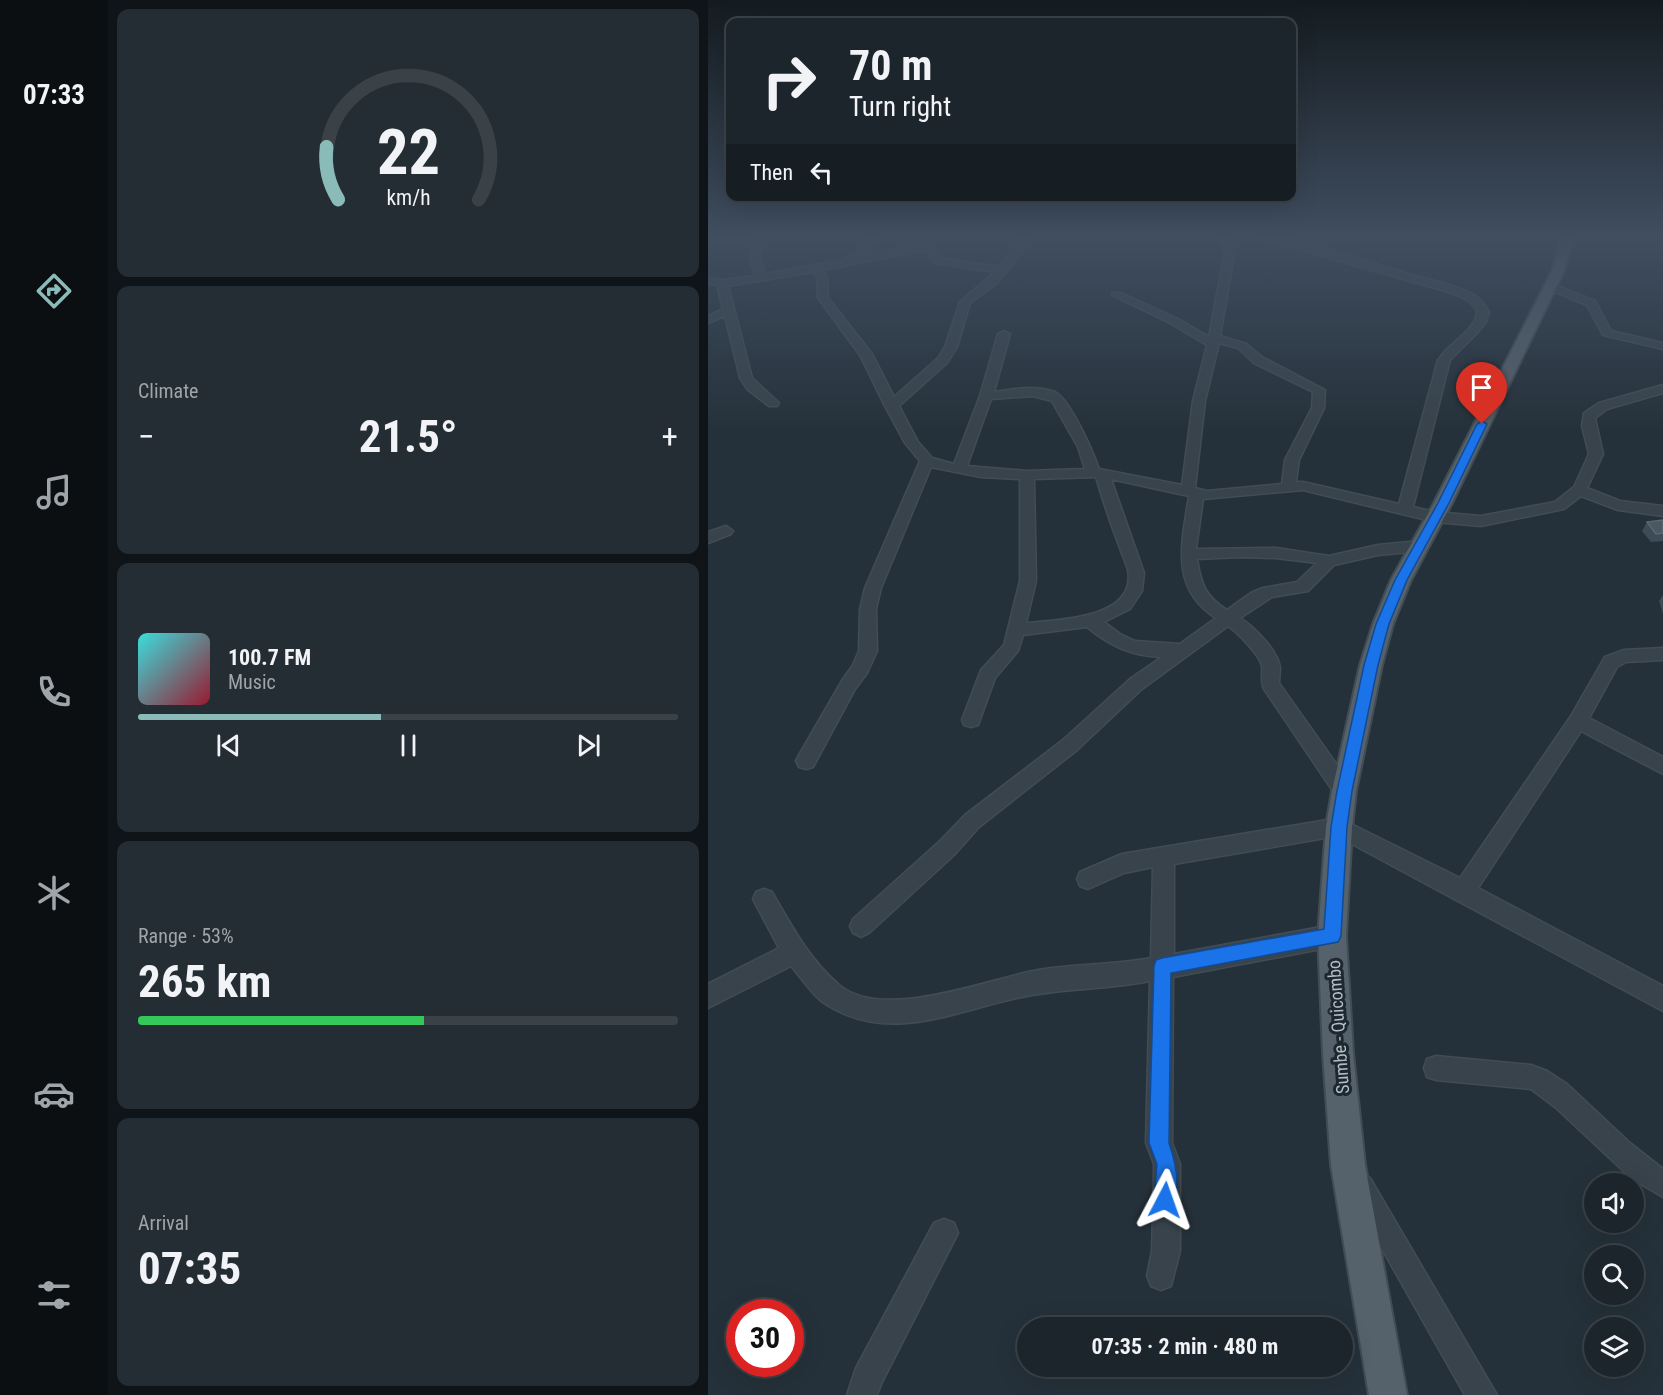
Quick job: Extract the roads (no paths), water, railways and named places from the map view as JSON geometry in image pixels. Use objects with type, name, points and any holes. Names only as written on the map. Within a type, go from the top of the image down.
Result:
[{"type":"main road","name":"Sumbe - Quicombo","points":[[1388,1395],[1348,1165],[1332,936],[1339,827],[1344,791],[1371,665],[1383,624],[1401,580],[1435,517],[1542,301]]},
{"type":"street","points":[[727,301],[746,378],[773,403]]},
{"type":"street","points":[[825,301],[866,354],[912,443],[927,461],[959,470],[1027,475],[1097,473],[1192,492],[1225,495],[1289,486],[1317,488],[1435,517],[1494,520],[1559,506],[1580,491],[1597,447],[1588,428],[1589,416],[1603,406],[1663,389]]},
{"type":"street","points":[[891,406],[943,360],[951,347],[966,301]]},
{"type":"street","points":[[1129,301],[1213,341],[1242,346],[1258,360],[1319,390],[1318,408],[1294,452],[1289,486]]},
{"type":"street","points":[[1221,301],[1199,401],[1188,566],[1200,596],[1207,605],[1249,633],[1268,658],[1271,667],[1270,684],[1344,791]]},
{"type":"street","points":[[1405,510],[1444,360],[1480,322],[1483,312],[1475,301]]},
{"type":"street","points":[[1587,301],[1591,303],[1607,333],[1663,346]]},
{"type":"street","points":[[708,320],[729,310]]},
{"type":"street","points":[[959,470],[986,396],[1004,334]]},
{"type":"street","points":[[986,396],[1034,393],[1052,395],[1057,399],[1085,447],[1097,473],[1136,573],[1131,597],[1122,607],[1092,622],[1016,630]]},
{"type":"street","points":[[806,761],[849,684],[861,668],[868,651],[868,609],[873,588],[927,461]]},
{"type":"street","points":[[971,720],[987,675],[1010,651],[1016,630],[1029,572],[1027,475]]},
{"type":"street","points":[[1580,491],[1618,505],[1663,511]]},
{"type":"street","points":[[708,538],[726,531]]},
{"type":"street","points":[[1188,554],[1258,552],[1312,556],[1329,561],[1378,550],[1420,546]]},
{"type":"street","points":[[861,926],[947,848],[972,821],[1070,745],[1136,684],[1263,594],[1302,587],[1329,561]]},
{"type":"street","points":[[1092,622],[1118,643],[1153,650],[1184,650]]},
{"type":"street","points":[[1464,891],[1578,721],[1611,662],[1624,656],[1663,654]]},
{"type":"street","points":[[1578,721],[1663,766]]},
{"type":"street","points":[[1088,879],[1122,864],[1164,855],[1339,827],[1464,891],[1663,999]]},
{"type":"street","points":[[1161,1276],[1166,1251],[1167,1176],[1167,1164],[1159,1143],[1164,855]]},
{"type":"street","points":[[764,899],[794,952],[831,994],[860,1009],[880,1013],[905,1013],[1032,983],[1067,978],[1118,976],[1332,936]]},
{"type":"street","points":[[708,996],[794,952]]},
{"type":"street","points":[[1436,1068],[1530,1077],[1542,1081],[1557,1090],[1628,1159],[1663,1184]]},
{"type":"street","points":[[1348,1165],[1482,1395]]},
{"type":"street","points":[[862,1395],[867,1379],[944,1233]]}]
